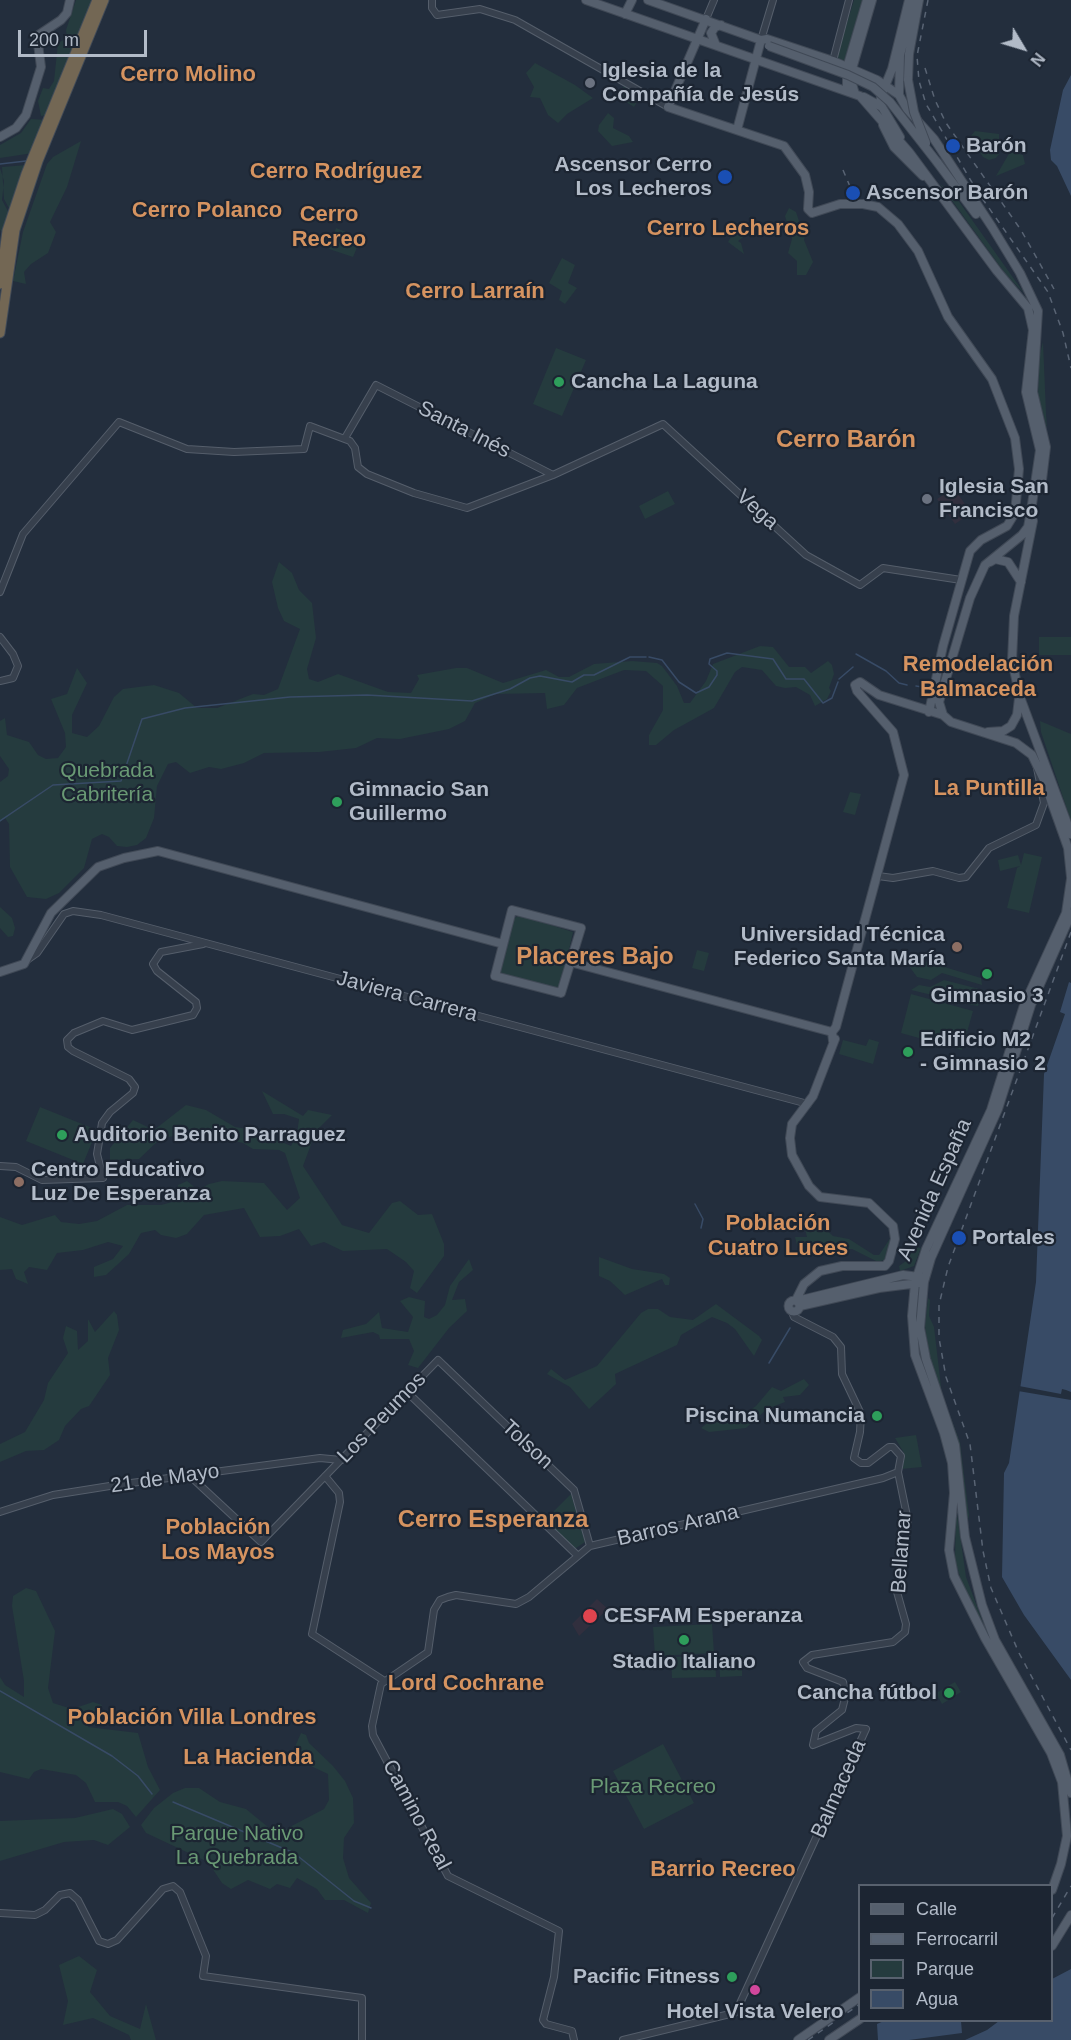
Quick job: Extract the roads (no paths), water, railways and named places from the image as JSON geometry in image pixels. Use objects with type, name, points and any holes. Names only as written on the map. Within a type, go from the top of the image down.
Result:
[{"type":"highway","points":[[0,284],[8,231],[26,174],[97,0]]},
{"type":"highway","points":[[0,333],[15,230],[36,168],[104,0]]},
{"type":"main road","points":[[0,137],[16,129],[26,115],[41,67],[36,36],[61,20],[67,13],[70,0]]},
{"type":"main road","points":[[586,0],[715,43],[854,93],[879,107],[895,111],[901,106],[900,56],[917,0]]},
{"type":"main road","points":[[625,14],[632,0]]},
{"type":"main road","points":[[648,0],[761,40],[769,46],[848,75],[873,87],[890,102],[987,228],[1039,318]]},
{"type":"main road","points":[[854,93],[850,69],[867,0]]},
{"type":"main road","points":[[850,69],[872,0]]},
{"type":"main road","points":[[909,0],[879,107],[879,118],[894,147],[934,184]]},
{"type":"main road","points":[[917,0],[909,54],[909,87],[918,124],[937,162]]},
{"type":"main road","points":[[706,19],[668,107],[778,143],[789,151],[808,183],[808,208],[812,213],[840,204],[863,204],[878,207],[898,224],[922,259],[948,317],[998,392],[1019,456],[1015,513],[1007,526],[981,540],[970,551],[931,695],[929,712]]},
{"type":"main road","points":[[715,43],[711,33],[715,27],[721,25]]},
{"type":"main road","points":[[761,40],[767,39],[833,61],[885,84],[901,98],[934,139],[1020,273],[1034,300],[1039,318],[1033,392],[1045,443],[1046,458],[1014,616],[1012,662],[1020,697],[1071,834]]},
{"type":"main road","points":[[737,130],[761,40]]},
{"type":"main road","points":[[877,80],[889,76]]},
{"type":"main road","points":[[879,107],[909,152]]},
{"type":"main road","points":[[879,118],[909,152],[997,271],[1023,301],[1032,321],[1026,392],[1040,450],[1028,526],[1022,535],[985,565],[970,598],[939,699],[943,715]]},
{"type":"main road","points":[[985,565],[995,559],[1008,562],[1021,582]]},
{"type":"main road","name":"Avenida España","points":[[878,876],[904,769],[895,737],[857,692],[855,685],[858,682],[879,695],[943,715],[951,722],[1016,743],[1028,751],[1036,761],[1068,848],[1071,878],[1066,913],[1024,1005],[991,1110],[932,1235],[916,1279],[912,1316],[915,1355],[944,1432],[952,1463],[954,1493],[949,1550],[954,1576],[985,1638],[1051,1753],[1064,1793],[1066,1845],[1053,1887]]},
{"type":"main road","points":[[983,732],[1003,731],[1011,726],[1017,715],[1020,697]]},
{"type":"main road","points":[[0,972],[19,967],[27,960],[45,921],[57,905],[98,867],[120,859],[158,851],[503,944]]},
{"type":"main road","points":[[794,1307],[793,1294],[814,1274],[828,1268],[842,1266],[885,1266],[889,1261],[896,1231],[869,1203],[820,1197],[809,1186],[794,1161],[790,1138],[792,1124],[808,1104],[820,1079],[833,1041],[834,1030],[878,876]]},
{"type":"main road","points":[[512,910],[580,928],[570,962],[561,993],[495,976],[512,910]]},
{"type":"main road","name":"Avenida España","points":[[1071,914],[1031,1005],[998,1109],[931,1258],[924,1282],[921,1309],[921,1344],[955,1445],[965,1537],[981,1605],[996,1640],[1060,1755],[1071,1793]]},
{"type":"main road","points":[[38,938],[48,936]]},
{"type":"main road","points":[[570,962],[834,1030]]},
{"type":"main road","points":[[794,1307],[811,1297],[891,1278],[916,1279],[924,1282]]},
{"type":"main road","points":[[794,1307],[916,1279]]},
{"type":"main road","points":[[804,1284],[803,1293],[811,1297]]},
{"type":"main road","points":[[1053,1944],[1071,1915]]},
{"type":"main road","points":[[798,2040],[858,1998]]},
{"type":"main road","points":[[829,2040],[858,2020]]},
{"type":"street","points":[[706,19],[714,0]]},
{"type":"street","points":[[761,40],[773,0]]},
{"type":"street","points":[[833,61],[849,0]]},
{"type":"street","points":[[432,2],[437,15],[480,9],[515,20],[668,107]]},
{"type":"street","name":"Santa Inés","points":[[345,438],[376,385],[553,475]]},
{"type":"street","points":[[0,592],[23,534],[119,422],[187,449],[234,452],[304,449],[310,426],[345,438],[354,444],[360,470],[414,493],[467,508],[553,475]]},
{"type":"street","name":"Vega","points":[[553,475],[663,423],[806,555],[860,585],[883,568],[961,580]]},
{"type":"street","points":[[0,637],[14,654],[18,666],[13,678],[0,681]]},
{"type":"street","points":[[878,876],[893,878],[933,871],[963,879],[989,848],[1032,829],[1043,808],[1036,761]]},
{"type":"street","name":"Javiera Carrera","points":[[27,960],[37,953],[64,914],[73,911],[101,915],[808,1104]]},
{"type":"street","points":[[0,1166],[16,1167],[42,1180],[103,1178],[97,1154],[99,1131],[106,1116],[133,1093],[134,1085],[129,1079],[76,1053],[68,1047],[67,1040],[74,1033],[103,1021],[132,1030],[193,1015],[197,1008],[196,1002],[157,971],[153,960],[165,950],[207,943]]},
{"type":"street","points":[[794,1307],[805,1322],[833,1337],[841,1347],[842,1374],[861,1414],[860,1432],[854,1458],[868,1463],[889,1447],[893,1447],[901,1456],[898,1472]]},
{"type":"street","name":"Los Peumos","points":[[199,1482],[261,1542],[438,1360]]},
{"type":"street","name":"Tolson","points":[[438,1360],[574,1490],[590,1546]]},
{"type":"street","points":[[407,1392],[577,1555]]},
{"type":"street","name":"21 de Mayo","points":[[0,1512],[69,1492],[323,1457],[340,1461]]},
{"type":"street","points":[[331,1459],[335,1466]]},
{"type":"street","name":"Barros Arana","points":[[383,1680],[428,1653],[432,1616],[440,1600],[456,1595],[516,1604],[529,1597],[590,1546],[883,1478],[898,1472]]},
{"type":"street","name":"Bellamar","points":[[866,1729],[856,1728],[813,1745],[816,1731],[842,1710],[846,1694],[843,1682],[805,1667],[805,1659],[812,1655],[893,1642],[905,1632],[906,1624],[897,1599],[897,1583],[908,1521],[898,1472]]},
{"type":"street","points":[[190,1476],[199,1482],[205,1473]]},
{"type":"street","points":[[325,1476],[339,1493],[340,1502],[312,1634],[383,1680]]},
{"type":"street","name":"Camino Real","points":[[383,1680],[372,1726],[373,1736],[447,1876],[559,1931],[554,1977],[543,2020],[546,2024],[573,2032],[574,2040]]},
{"type":"street","name":"Balmaceda","points":[[623,2040],[735,2012],[849,1771],[866,1729]]},
{"type":"street","points":[[0,1912],[35,1914],[45,1910],[60,1895],[70,1893],[77,1898],[99,1941],[108,1944],[122,1935],[163,1889],[173,1886],[180,1892],[206,1956],[203,1976],[362,1998],[362,2040]]},
{"type":"water","points":[[1071,75],[1071,196],[1057,166],[1051,160],[1050,150],[1063,90]]},
{"type":"water","points":[[1069,982],[1071,983],[1071,1680],[1024,1615],[1002,1577],[1004,1473],[1009,1463],[1036,1282],[1044,1074],[1065,1014],[1060,1012]]},
{"type":"water","points":[[1071,1969],[1071,2040],[965,2040],[987,2030],[998,2022],[1053,2022],[1053,1978]]},
{"type":"water","points":[[882,2022],[961,2022],[962,2033],[909,2040],[878,2040],[877,2024]]},
{"type":"waterway","points":[[0,164],[26,161]]},
{"type":"waterway","points":[[649,657],[662,660],[679,682],[696,693],[709,687],[717,675],[717,671],[709,664],[710,659],[727,653],[773,659],[786,679],[804,679],[823,703],[832,698],[838,682]]},
{"type":"waterway","points":[[856,654],[886,671],[899,683],[907,685]]},
{"type":"waterway","name":"Quebrada Cabritería","points":[[0,821],[53,785],[121,781],[142,719],[185,708],[290,697],[367,695],[472,701],[510,689],[530,678],[540,676],[572,682],[584,675],[594,675],[630,657],[646,657]]},
{"type":"waterway","points":[[839,679],[853,667]]},
{"type":"waterway","points":[[916,686],[928,688]]},
{"type":"waterway","points":[[695,1204],[703,1219],[701,1228]]},
{"type":"waterway","points":[[769,1363],[790,1328]]},
{"type":"waterway","points":[[0,1691],[112,1756],[138,1776],[152,1794]]},
{"type":"waterway","points":[[173,1802],[294,1853],[354,1901],[371,1908]]},
{"type":"railway","points":[[928,0],[917,56],[919,81],[926,104],[977,191],[1048,292],[1063,333],[1071,368]]},
{"type":"railway","points":[[925,68],[935,100],[946,123],[1021,230],[1054,289]]},
{"type":"railway","points":[[843,170],[854,196]]},
{"type":"railway","points":[[1071,932],[948,1267],[939,1305],[939,1338],[946,1377],[970,1444],[983,1551],[991,1588],[1019,1653],[1071,1750]]},
{"type":"railway","points":[[1053,1916],[1071,1886]]},
{"type":"railway","points":[[808,2040],[858,2005]]},
{"type":"place","name":"Iglesia de la Compañía de Jesús","points":[[590,83]]},
{"type":"place","name":"Barón","points":[[953,146]]},
{"type":"place","name":"Ascensor Cerro Los Lecheros","points":[[725,177]]},
{"type":"place","name":"Ascensor Barón","points":[[853,193]]},
{"type":"place","name":"Cancha La Laguna","points":[[559,382]]},
{"type":"place","name":"Iglesia San Francisco","points":[[927,499]]},
{"type":"place","name":"Gimnacio San Guillermo","points":[[337,802]]},
{"type":"place","name":"Universidad Técnica Federico Santa María","points":[[957,947]]},
{"type":"place","name":"Gimnasio 3","points":[[987,974]]},
{"type":"place","name":"Edificio M2 - Gimnasio 2","points":[[908,1052]]},
{"type":"place","name":"Auditorio Benito Parraguez","points":[[62,1135]]},
{"type":"place","name":"Centro Educativo Luz De Esperanza","points":[[19,1182]]},
{"type":"place","name":"Portales","points":[[959,1238]]},
{"type":"place","name":"Piscina Numancia","points":[[877,1416]]},
{"type":"place","name":"CESFAM Esperanza","points":[[590,1616]]},
{"type":"place","name":"Stadio Italiano","points":[[684,1640]]},
{"type":"place","name":"Cancha fútbol","points":[[949,1693]]},
{"type":"place","name":"Pacific Fitness","points":[[732,1977]]},
{"type":"place","name":"Hotel Vista Velero","points":[[755,1990]]},
{"type":"district","name":"Cerro Molino","points":[[188,75]]},
{"type":"district","name":"Cerro Rodríguez","points":[[336,172]]},
{"type":"district","name":"Cerro Polanco","points":[[207,211]]},
{"type":"district","name":"Cerro Recreo","points":[[329,228]]},
{"type":"district","name":"Cerro Lecheros","points":[[728,229]]},
{"type":"district","name":"Cerro Larraín","points":[[475,292]]},
{"type":"district","name":"Cerro Barón","points":[[846,440]]},
{"type":"district","name":"Remodelación Balmaceda","points":[[978,678]]},
{"type":"district","name":"La Puntilla","points":[[989,789]]},
{"type":"district","name":"Placeres Bajo","points":[[595,957]]},
{"type":"district","name":"Población Cuatro Luces","points":[[778,1236]]},
{"type":"district","name":"Cerro Esperanza","points":[[493,1520]]},
{"type":"district","name":"Población Los Mayos","points":[[218,1540]]},
{"type":"district","name":"Lord Cochrane","points":[[466,1684]]},
{"type":"district","name":"Población Villa Londres","points":[[192,1718]]},
{"type":"district","name":"La Hacienda","points":[[248,1758]]},
{"type":"district","name":"Barrio Recreo","points":[[723,1870]]},
{"type":"park label","name":"Plaza Recreo","points":[[653,1787]]},
{"type":"park label","name":"Parque Nativo La Quebrada","points":[[237,1846]]}]
